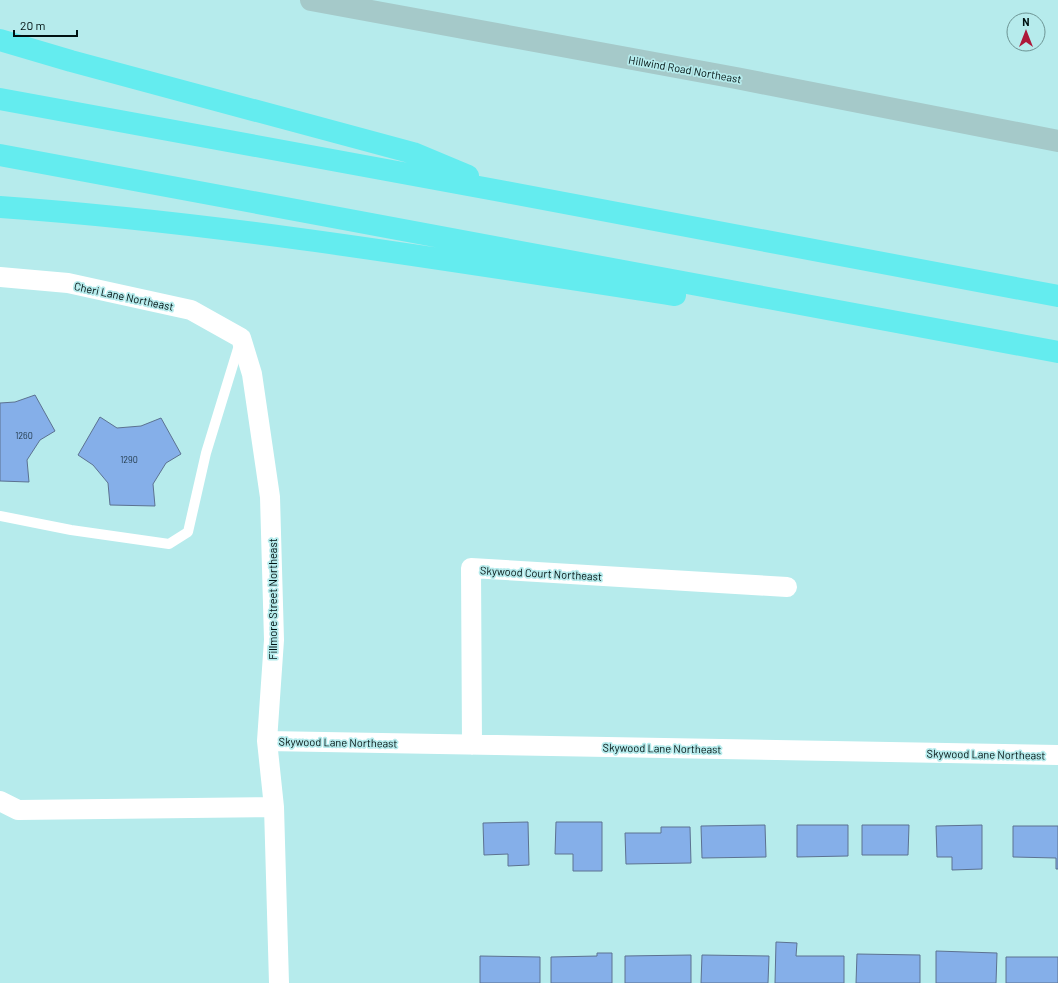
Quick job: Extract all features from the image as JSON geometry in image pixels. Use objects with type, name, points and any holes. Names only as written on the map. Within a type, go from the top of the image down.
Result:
[{"type":"highway","points":[[0,40],[71,61],[414,153],[506,192]]},
{"type":"highway","points":[[0,100],[506,192],[1058,296]]},
{"type":"highway","points":[[0,155],[1058,353]]},
{"type":"highway","points":[[0,207],[75,213],[233,230],[505,269],[1058,353]]},
{"type":"street","name":"Hillwind Road Northeast","points":[[311,0],[736,78],[1058,141]]},
{"type":"street","name":"Cheri Lane Northeast","points":[[0,277],[68,283],[191,310],[241,338]]},
{"type":"street","name":"Fillmore Street Northeast","points":[[241,338],[252,374],[270,497],[274,640],[267,741],[274,807],[279,983]]},
{"type":"street","name":"Skywood Court Northeast","points":[[472,745],[471,568],[787,587]]},
{"type":"street","name":"Skywood Lane Northeast","points":[[267,741],[1058,755]]},
{"type":"street","points":[[0,801],[18,810],[274,807]]},
{"type":"lane","points":[[0,516],[71,530],[169,544],[188,532],[206,453],[241,338]]},
{"type":"building","points":[[35,395],[55,431],[40,440],[27,460],[29,482],[0,481],[0,403],[15,402]]},
{"type":"building","points":[[100,417],[117,428],[141,426],[161,418],[181,454],[166,463],[153,484],[155,506],[110,505],[108,483],[93,465],[78,455]]},
{"type":"building","points":[[528,822],[529,865],[508,866],[508,854],[484,855],[483,823]]},
{"type":"building","points":[[556,822],[602,822],[602,871],[573,871],[573,854],[555,854]]},
{"type":"building","points":[[765,825],[766,857],[702,858],[701,826]]},
{"type":"building","points":[[797,825],[848,825],[848,856],[797,857]]},
{"type":"building","points":[[862,825],[909,825],[908,855],[862,855]]},
{"type":"building","points":[[982,825],[982,869],[952,870],[952,857],[937,857],[936,826]]},
{"type":"building","points":[[1013,826],[1058,826],[1058,869],[1056,869],[1056,858],[1013,857]]},
{"type":"building","points":[[661,827],[690,827],[691,863],[626,864],[625,833],[661,833]]},
{"type":"building","points":[[776,942],[797,943],[796,956],[844,956],[844,983],[775,983]]},
{"type":"building","points":[[936,951],[997,953],[996,983],[936,983]]},
{"type":"building","points":[[597,953],[612,953],[612,983],[551,983],[551,957],[597,956]]},
{"type":"building","points":[[857,954],[920,955],[920,983],[856,983]]},
{"type":"building","points":[[691,955],[691,983],[625,983],[625,956]]},
{"type":"building","points":[[702,955],[769,956],[768,983],[701,983]]},
{"type":"building","points":[[480,956],[540,957],[540,983],[480,983]]},
{"type":"building","points":[[1006,957],[1058,957],[1058,983],[1006,983]]}]
